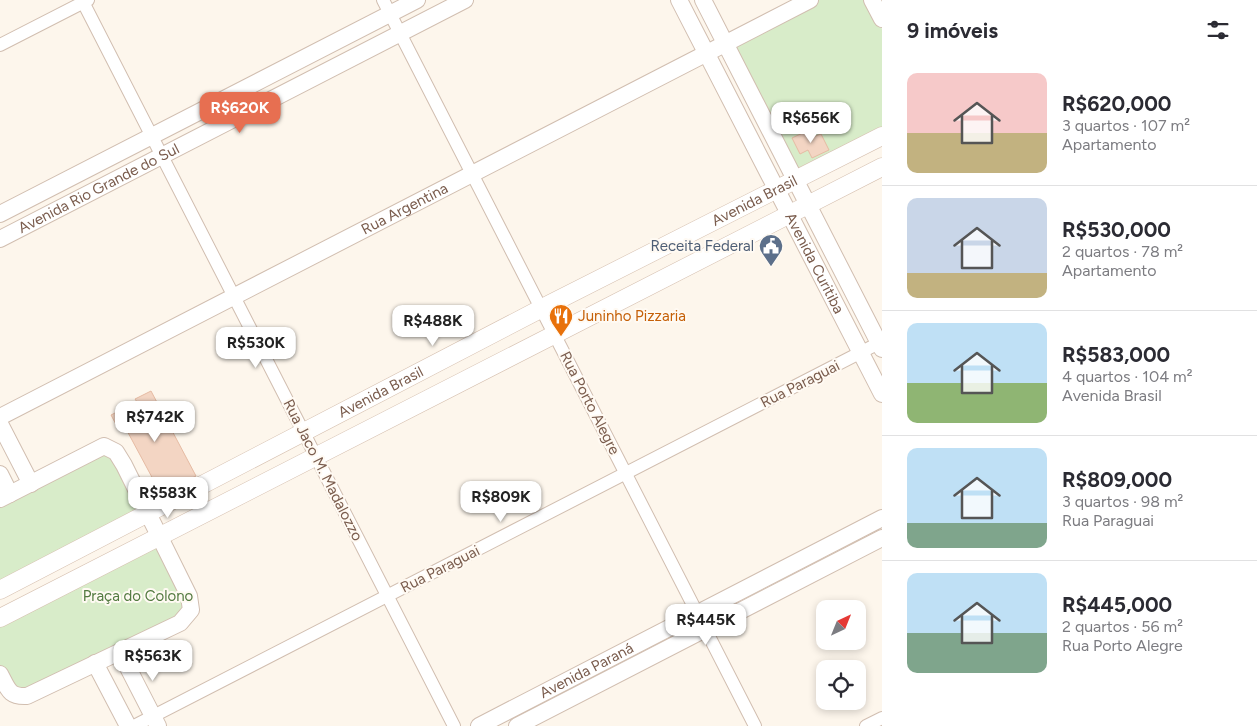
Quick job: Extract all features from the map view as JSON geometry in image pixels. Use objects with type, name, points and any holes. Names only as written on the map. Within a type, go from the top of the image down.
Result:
[{"type":"main road","name":"Avenida Brasil","points":[[0,590],[542,309],[882,136]]},
{"type":"main road","name":"Avenida Brasil","points":[[0,618],[317,458],[882,167]]},
{"type":"street","name":"Avenida Rio Grande do Sul","points":[[0,214],[152,136],[387,7],[416,0]]},
{"type":"street","name":"Avenida Rio Grande do Sul","points":[[0,239],[465,0]]},
{"type":"street","name":"Avenida Curitiba","points":[[679,0],[882,394]]},
{"type":"street","name":"Avenida Curitiba","points":[[703,0],[881,346]]},
{"type":"street","name":"Rua Argentina","points":[[0,416],[810,0]]},
{"type":"street","points":[[872,0],[882,19]]},
{"type":"street","points":[[0,46],[85,1]]},
{"type":"street","name":"Rua Jaco M. Madalozzo","points":[[85,1],[162,156],[454,726]]},
{"type":"street","name":"Rua Porto Alegre","points":[[387,7],[756,726]]},
{"type":"street","name":"Rua Paraguai","points":[[134,726],[156,721],[388,596],[861,353],[881,346]]},
{"type":"street","points":[[0,424],[31,484]]},
{"type":"street","points":[[0,474],[5,496],[104,446],[116,452],[189,596],[191,610],[180,623],[27,696],[16,696],[8,690],[0,674]]},
{"type":"street","name":"Avenida Paraná","points":[[478,726],[882,518]]},
{"type":"street","points":[[846,537],[854,553]]},
{"type":"street","name":"Avenida Paraná","points":[[517,726],[882,538]]},
{"type":"street","points":[[120,652],[156,721]]},
{"type":"street","points":[[96,663],[128,726]]},
{"type":"street","points":[[866,726],[882,718]]},
{"type":"green space","points":[[817,0],[867,0],[882,29],[882,132],[797,176],[730,45]]},
{"type":"green space","name":"Praça do Colono","points":[[103,451],[111,454],[143,512],[0,586],[0,503]]},
{"type":"green space","name":"Praça do Colono","points":[[158,542],[186,610],[178,620],[26,693],[11,688],[0,665],[0,623]]},
{"type":"building","points":[[809,130],[813,137],[821,134],[829,150],[812,158],[808,150],[800,154],[792,138]]},
{"type":"building","points":[[151,391],[196,476],[161,494],[125,427],[119,430],[111,415],[137,402],[135,399]]},
{"type":"place","name":"Receita Federal","points":[[771,267]]},
{"type":"place","name":"Juninho Pizzaria","points":[[561,337]]}]
